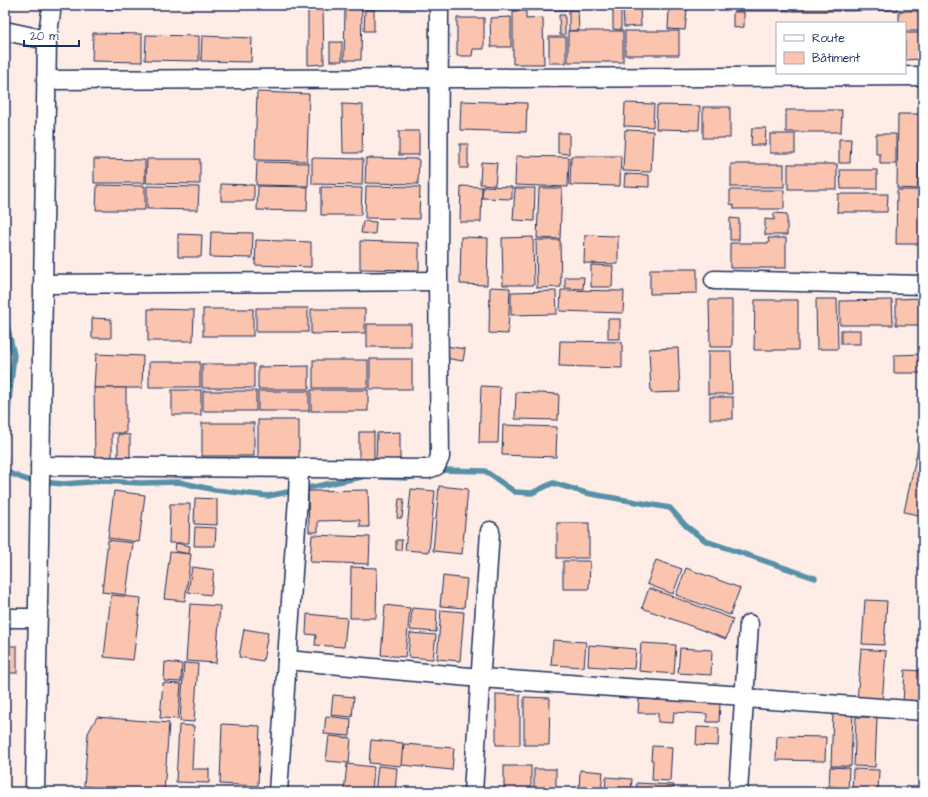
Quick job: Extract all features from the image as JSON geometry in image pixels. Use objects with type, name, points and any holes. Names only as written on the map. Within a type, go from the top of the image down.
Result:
[{"type":"street","points":[[35,792],[46,80],[47,40],[52,5]]},
{"type":"street","points":[[40,466],[299,472],[428,469],[436,466],[440,457],[438,281],[439,5]]},
{"type":"street","points":[[5,31],[47,40]]},
{"type":"street","points":[[46,80],[923,76]]},
{"type":"street","points":[[714,280],[923,285]]},
{"type":"street","points":[[44,284],[438,281]]},
{"type":"street","points":[[278,792],[299,472]]},
{"type":"street","points":[[473,792],[490,531]]},
{"type":"street","points":[[5,618],[38,618]]},
{"type":"street","points":[[738,792],[749,624]]},
{"type":"street","points":[[287,660],[480,678],[923,711]]},
{"type":"building","points":[[94,5],[142,5],[142,9],[94,9]]},
{"type":"building","points":[[258,5],[305,5],[305,7],[258,7]]},
{"type":"building","points":[[365,5],[421,5],[421,8],[365,9]]},
{"type":"building","points":[[514,5],[566,5],[566,10],[514,10]]},
{"type":"building","points":[[622,5],[622,6],[568,6]]},
{"type":"building","points":[[729,5],[729,6],[678,6]]},
{"type":"building","points":[[734,5],[785,5],[785,11],[734,11]]},
{"type":"building","points":[[787,5],[839,5],[839,11],[787,11]]},
{"type":"building","points":[[843,5],[897,5],[897,10],[843,11]]},
{"type":"building","points":[[923,5],[923,6],[899,6]]},
{"type":"building","points":[[323,8],[324,64],[308,65],[308,9]]},
{"type":"building","points":[[345,8],[362,8],[361,60],[344,60]]},
{"type":"building","points":[[613,8],[621,8],[621,30],[613,29]]},
{"type":"building","points":[[623,8],[640,8],[641,26],[624,27]]},
{"type":"building","points":[[669,8],[687,9],[685,30],[668,29]]},
{"type":"building","points":[[365,10],[374,10],[374,31],[364,31]]},
{"type":"building","points":[[569,10],[578,10],[579,30],[569,31]]},
{"type":"building","points":[[513,11],[526,11],[526,19],[543,18],[544,64],[513,64]]},
{"type":"building","points":[[899,11],[923,11],[923,31],[906,31],[906,22],[899,22]]},
{"type":"building","points":[[733,12],[744,12],[744,27],[733,28]]},
{"type":"building","points":[[559,15],[565,15],[565,35],[560,35]]},
{"type":"building","points":[[511,17],[511,47],[491,47],[490,18]]},
{"type":"building","points":[[457,18],[484,18],[484,49],[473,49],[472,56],[457,56]]},
{"type":"building","points":[[568,31],[623,31],[623,62],[568,62]]},
{"type":"building","points":[[625,31],[679,31],[679,55],[625,55]]},
{"type":"building","points":[[93,33],[142,34],[142,62],[92,61]]},
{"type":"building","points":[[906,33],[919,33],[920,59],[906,60]]},
{"type":"building","points":[[146,35],[199,36],[199,61],[145,60]]},
{"type":"building","points":[[202,36],[252,38],[251,62],[201,61]]},
{"type":"building","points":[[549,37],[566,37],[566,63],[549,63]]},
{"type":"building","points":[[330,42],[342,42],[342,61],[330,61]]},
{"type":"building","points":[[257,92],[309,94],[307,161],[255,160]]},
{"type":"building","points":[[461,101],[527,103],[526,132],[460,130]]},
{"type":"building","points":[[625,103],[654,104],[653,127],[624,126]]},
{"type":"building","points":[[342,104],[363,105],[362,153],[343,153]]},
{"type":"building","points":[[657,105],[700,106],[699,130],[656,129]]},
{"type":"building","points":[[703,107],[730,107],[730,138],[703,138]]},
{"type":"building","points":[[786,110],[842,110],[841,132],[786,132]]},
{"type":"building","points":[[898,114],[923,114],[923,149],[919,149],[918,189],[897,188]]},
{"type":"building","points":[[752,128],[766,128],[765,145],[751,145]]},
{"type":"building","points":[[625,130],[653,131],[651,172],[623,171]]},
{"type":"building","points":[[399,131],[419,131],[419,155],[399,155]]},
{"type":"building","points":[[558,133],[569,133],[569,154],[558,153]]},
{"type":"building","points":[[770,134],[795,134],[795,153],[770,153]]},
{"type":"building","points":[[876,134],[896,134],[896,164],[880,164],[880,154],[876,154]]},
{"type":"building","points":[[839,139],[851,139],[850,163],[839,163]]},
{"type":"building","points":[[460,144],[468,144],[468,168],[460,168]]},
{"type":"building","points":[[920,151],[923,151],[923,169],[920,169]]},
{"type":"building","points":[[516,156],[569,157],[568,187],[515,185]]},
{"type":"building","points":[[571,156],[621,156],[620,186],[570,185]]},
{"type":"building","points":[[312,158],[363,159],[362,185],[312,184]]},
{"type":"building","points":[[366,158],[419,159],[418,184],[365,183]]},
{"type":"building","points":[[94,159],[145,160],[145,183],[94,183]]},
{"type":"building","points":[[147,159],[200,159],[200,184],[146,183]]},
{"type":"building","points":[[257,162],[309,163],[308,186],[256,185]]},
{"type":"building","points":[[481,162],[497,163],[495,185],[480,184]]},
{"type":"building","points":[[731,164],[784,164],[784,187],[731,187]]},
{"type":"building","points":[[788,164],[837,164],[837,189],[788,189]]},
{"type":"building","points":[[840,170],[877,170],[877,189],[841,189]]},
{"type":"building","points":[[625,174],[649,175],[649,187],[624,186]]},
{"type":"building","points":[[221,184],[254,185],[254,201],[221,201]]},
{"type":"building","points":[[97,185],[145,186],[145,210],[96,210]]},
{"type":"building","points":[[147,186],[199,187],[198,210],[147,209]]},
{"type":"building","points":[[258,186],[308,187],[307,211],[257,210]]},
{"type":"building","points":[[366,186],[420,187],[419,219],[365,218]]},
{"type":"building","points":[[461,186],[482,187],[481,222],[460,222]]},
{"type":"building","points":[[483,186],[512,187],[512,199],[482,198]]},
{"type":"building","points":[[321,187],[362,188],[361,215],[321,215]]},
{"type":"building","points":[[515,188],[535,188],[534,221],[513,220]]},
{"type":"building","points":[[539,188],[562,188],[560,239],[537,238]]},
{"type":"building","points":[[730,190],[784,190],[784,209],[734,209],[734,205],[730,204]]},
{"type":"building","points":[[897,190],[923,190],[922,244],[896,244]]},
{"type":"building","points":[[838,194],[888,194],[887,212],[837,212]]},
{"type":"building","points":[[774,213],[787,214],[787,235],[765,235],[765,219],[774,220]]},
{"type":"building","points":[[730,218],[739,219],[739,240],[730,240]]},
{"type":"building","points":[[363,221],[376,222],[375,234],[361,233]]},
{"type":"building","points":[[211,232],[253,233],[252,258],[210,257]]},
{"type":"building","points":[[178,234],[202,235],[201,257],[178,257]]},
{"type":"building","points":[[585,235],[618,236],[618,264],[584,263]]},
{"type":"building","points":[[461,237],[488,238],[487,285],[460,284]]},
{"type":"building","points":[[533,237],[534,285],[503,285],[502,238]]},
{"type":"building","points":[[768,238],[786,238],[786,268],[730,268],[730,243],[769,243]]},
{"type":"building","points":[[256,240],[311,242],[311,267],[255,265]]},
{"type":"building","points":[[536,240],[560,240],[561,287],[537,288]]},
{"type":"building","points":[[360,241],[419,243],[419,270],[360,269]]},
{"type":"building","points":[[591,265],[613,266],[612,287],[591,287]]},
{"type":"building","points":[[650,269],[697,269],[697,293],[650,294]]},
{"type":"building","points":[[565,277],[584,277],[583,289],[565,288]]},
{"type":"building","points":[[490,287],[510,288],[508,334],[489,333]]},
{"type":"building","points":[[561,290],[624,291],[623,313],[560,311]]},
{"type":"building","points":[[556,291],[557,314],[511,315],[511,292]]},
{"type":"building","points":[[923,298],[923,325],[896,325],[896,299]]},
{"type":"building","points":[[816,299],[837,299],[838,349],[817,349]]},
{"type":"building","points":[[709,300],[732,300],[732,347],[710,347]]},
{"type":"building","points":[[755,300],[798,300],[798,350],[754,350]]},
{"type":"building","points":[[892,300],[893,325],[840,325],[840,301]]},
{"type":"building","points":[[256,308],[308,308],[308,332],[256,332]]},
{"type":"building","points":[[148,309],[194,310],[193,341],[148,341]]},
{"type":"building","points":[[203,309],[253,309],[253,336],[203,336]]},
{"type":"building","points":[[311,309],[365,309],[365,333],[311,334]]},
{"type":"building","points":[[92,318],[111,319],[111,338],[92,338]]},
{"type":"building","points":[[608,319],[620,319],[620,339],[608,339]]},
{"type":"building","points":[[367,324],[411,324],[411,347],[367,347]]},
{"type":"building","points":[[841,330],[860,330],[860,344],[841,344]]},
{"type":"building","points":[[560,341],[622,342],[622,368],[559,366]]},
{"type":"building","points":[[446,346],[465,349],[463,361],[445,358]]},
{"type":"building","points":[[678,348],[680,392],[651,393],[649,349]]},
{"type":"building","points":[[708,351],[731,351],[732,394],[708,394]]},
{"type":"building","points":[[96,354],[143,356],[142,388],[94,388]]},
{"type":"building","points":[[923,354],[923,373],[894,373],[894,355]]},
{"type":"building","points":[[370,359],[412,359],[412,389],[370,389]]},
{"type":"building","points":[[313,360],[368,360],[368,388],[313,388]]},
{"type":"building","points":[[149,362],[200,362],[200,387],[149,387]]},
{"type":"building","points":[[202,364],[254,364],[254,388],[202,388]]},
{"type":"building","points":[[309,366],[309,389],[258,389],[258,367]]},
{"type":"building","points":[[481,386],[500,387],[498,443],[479,443]]},
{"type":"building","points":[[94,388],[126,388],[126,433],[112,433],[112,458],[95,458]]},
{"type":"building","points":[[172,390],[201,390],[201,415],[172,415]]},
{"type":"building","points":[[311,390],[368,390],[368,411],[311,411]]},
{"type":"building","points":[[203,391],[256,391],[256,411],[203,411]]},
{"type":"building","points":[[258,391],[309,391],[309,411],[258,411]]},
{"type":"building","points":[[516,392],[559,394],[558,420],[515,419]]},
{"type":"building","points":[[710,397],[733,397],[733,419],[710,419]]},
{"type":"building","points":[[258,420],[299,420],[299,457],[258,457]]},
{"type":"building","points":[[202,423],[254,423],[254,456],[202,456]]},
{"type":"building","points":[[503,425],[557,427],[556,457],[502,455]]},
{"type":"building","points":[[359,432],[374,432],[374,459],[359,459]]},
{"type":"building","points":[[400,432],[400,460],[376,460],[377,433]]},
{"type":"building","points":[[118,434],[130,435],[130,457],[118,457]]},
{"type":"building","points":[[919,443],[923,443],[923,516],[904,512]]},
{"type":"building","points":[[439,486],[468,489],[462,554],[433,551]]},
{"type":"building","points":[[411,489],[435,491],[429,552],[405,550]]},
{"type":"building","points":[[368,490],[369,527],[360,527],[360,520],[318,521],[318,532],[309,532],[308,491]]},
{"type":"building","points":[[114,491],[145,495],[139,542],[108,538]]},
{"type":"building","points":[[195,498],[217,499],[217,525],[194,524]]},
{"type":"building","points":[[399,499],[404,499],[402,518],[397,518]]},
{"type":"building","points":[[170,504],[190,504],[189,543],[169,543]]},
{"type":"building","points":[[557,523],[589,523],[589,558],[557,558]]},
{"type":"building","points":[[195,527],[216,528],[215,546],[194,546]]},
{"type":"building","points":[[312,535],[370,537],[369,564],[310,562]]},
{"type":"building","points":[[108,540],[133,543],[126,595],[102,592]]},
{"type":"building","points":[[396,540],[402,540],[401,550],[396,550]]},
{"type":"building","points":[[176,543],[190,546],[189,554],[175,551]]},
{"type":"building","points":[[170,552],[191,554],[185,601],[164,599]]},
{"type":"building","points":[[656,560],[682,569],[673,594],[647,584]]},
{"type":"building","points":[[563,561],[590,561],[589,589],[563,589]]},
{"type":"building","points":[[192,567],[214,570],[211,595],[188,592]]},
{"type":"building","points":[[351,567],[377,568],[376,618],[350,618]]},
{"type":"building","points":[[686,568],[740,588],[730,615],[676,595]]},
{"type":"building","points":[[443,576],[467,579],[464,608],[440,606]]},
{"type":"building","points":[[649,588],[733,619],[726,639],[642,608]]},
{"type":"building","points":[[111,595],[141,598],[133,660],[104,657]]},
{"type":"building","points":[[865,600],[887,601],[884,645],[862,644]]},
{"type":"building","points":[[190,604],[220,606],[216,663],[186,661]]},
{"type":"building","points":[[385,605],[410,608],[405,657],[381,655]]},
{"type":"building","points":[[412,608],[437,610],[436,632],[410,630]]},
{"type":"building","points":[[441,610],[464,612],[460,661],[437,659]]},
{"type":"building","points":[[307,614],[347,618],[344,647],[315,645],[316,635],[306,634]]},
{"type":"building","points":[[244,629],[268,633],[263,661],[239,657]]},
{"type":"building","points":[[410,633],[436,635],[433,659],[408,657]]},
{"type":"building","points":[[553,640],[586,642],[584,667],[551,665]]},
{"type":"building","points":[[641,643],[676,645],[674,674],[639,671]]},
{"type":"building","points":[[589,645],[636,649],[634,669],[588,666]]},
{"type":"building","points":[[5,646],[17,646],[17,673],[5,673]]},
{"type":"building","points":[[680,648],[712,650],[711,675],[678,673]]},
{"type":"building","points":[[861,649],[886,651],[882,703],[857,702]]},
{"type":"building","points":[[165,662],[182,664],[181,682],[164,681]]},
{"type":"building","points":[[184,663],[198,664],[194,722],[180,721]]},
{"type":"building","points":[[905,670],[923,671],[923,705],[903,703]]},
{"type":"building","points":[[163,683],[181,684],[178,719],[160,718]]},
{"type":"building","points":[[496,694],[520,695],[520,745],[496,745]]},
{"type":"building","points":[[333,695],[354,697],[352,717],[331,715]]},
{"type":"building","points":[[524,697],[550,698],[549,745],[524,745]]},
{"type":"building","points":[[639,699],[720,703],[719,722],[707,722],[707,714],[674,712],[673,723],[658,722],[658,713],[638,713]]},
{"type":"building","points":[[833,712],[853,712],[851,766],[831,766]]},
{"type":"building","points":[[326,716],[351,719],[350,736],[324,734]]},
{"type":"building","points":[[97,717],[169,723],[164,792],[84,786],[88,733]]},
{"type":"building","points":[[856,717],[877,717],[875,767],[854,766]]},
{"type":"building","points":[[222,724],[260,726],[258,786],[220,784]]},
{"type":"building","points":[[179,725],[194,726],[192,769],[209,769],[209,783],[176,782]]},
{"type":"building","points":[[697,727],[719,728],[718,746],[696,745]]},
{"type":"building","points":[[329,736],[351,738],[349,763],[326,761]]},
{"type":"building","points":[[777,736],[826,737],[825,761],[776,760]]},
{"type":"building","points":[[371,740],[403,743],[401,766],[369,763]]},
{"type":"building","points":[[404,744],[454,748],[452,770],[402,765]]},
{"type":"building","points":[[652,746],[672,747],[670,781],[652,780]]},
{"type":"building","points":[[347,764],[374,767],[372,792],[344,792]]},
{"type":"building","points":[[378,766],[397,768],[395,792],[375,792]]},
{"type":"building","points":[[504,766],[531,766],[531,792],[504,792]]},
{"type":"building","points":[[830,767],[849,768],[848,792],[836,792],[836,787],[829,786]]},
{"type":"building","points":[[534,769],[556,769],[556,792],[534,792]]},
{"type":"building","points":[[853,769],[879,770],[878,792],[852,792]]},
{"type":"building","points":[[580,770],[603,772],[601,792],[579,792]]},
{"type":"building","points":[[606,777],[632,779],[631,792],[605,792]]},
{"type":"building","points":[[637,783],[674,785],[673,792],[636,792]]},
{"type":"waterway","points":[[5,316],[14,355],[5,438]]},
{"type":"waterway","points":[[5,456],[6,472],[30,481],[64,484],[102,481],[141,483],[179,482],[215,490],[268,496],[362,477]]},
{"type":"waterway","points":[[438,470],[485,471],[515,492],[532,493],[553,483],[586,493],[670,508],[686,526],[706,541],[815,578]]},
{"type":"waterway","points":[[381,477],[407,478],[416,476]]}]
